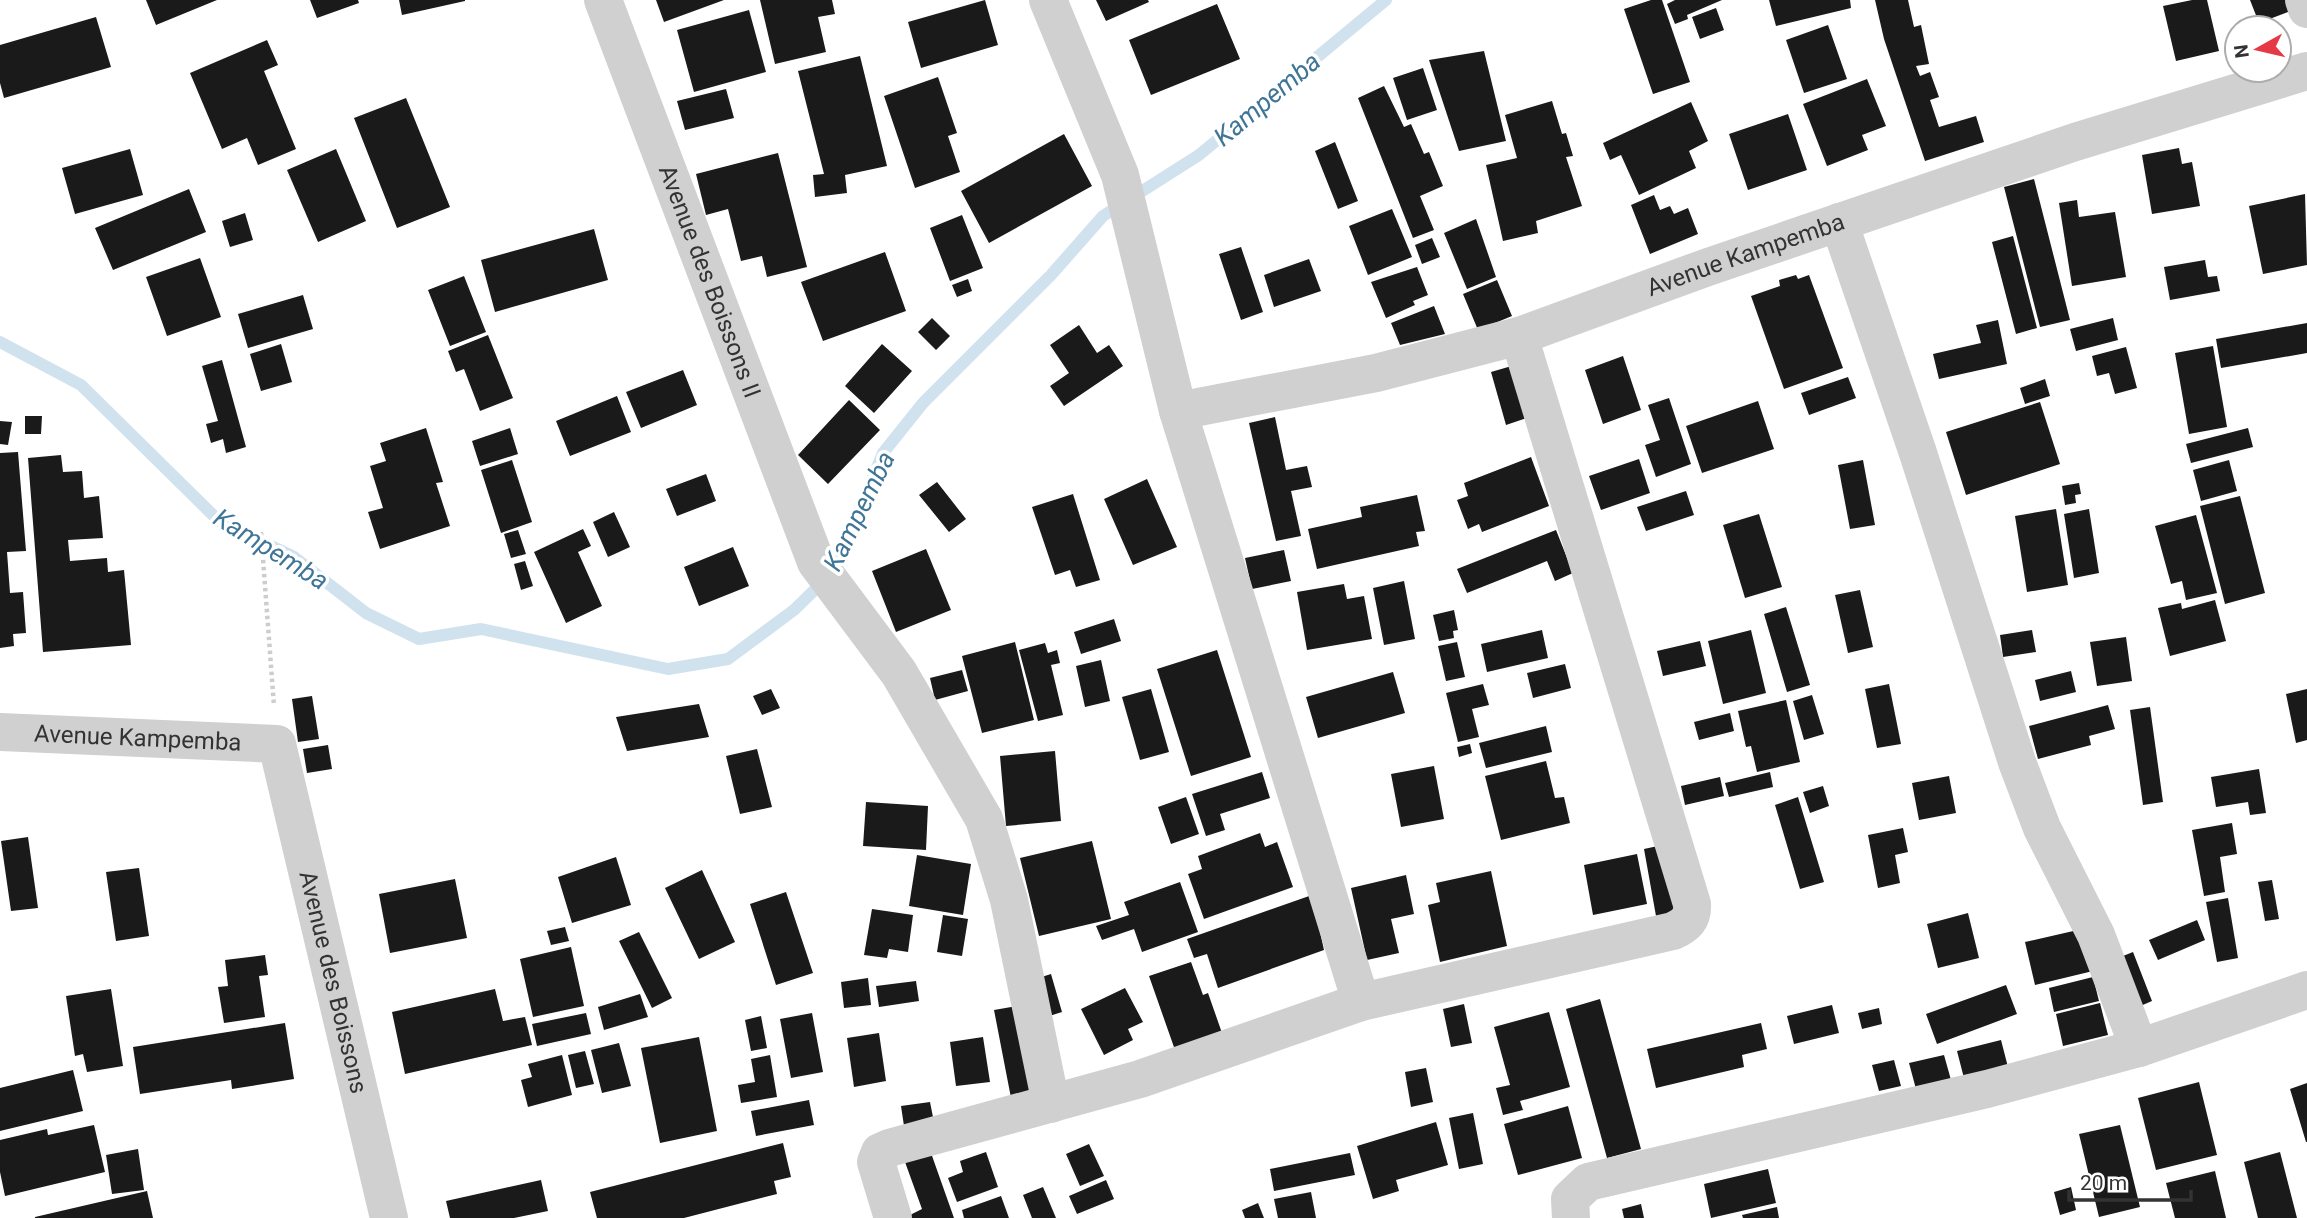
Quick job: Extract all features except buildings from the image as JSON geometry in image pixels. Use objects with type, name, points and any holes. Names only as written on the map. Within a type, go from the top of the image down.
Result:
[{"type":"street","name":"Avenue des Boissons II","points":[[603,0],[816,562],[899,673],[984,819],[1009,900],[1051,1104]]},
{"type":"street","points":[[1048,0],[1120,175],[1178,411],[1361,1002]]},
{"type":"street","points":[[2304,0],[2307,9]]},
{"type":"street","name":"Avenue Kampemba","points":[[1178,411],[1376,373],[1519,336],[1839,222],[2076,142],[2307,71]]},
{"type":"street","points":[[1839,222],[1918,453],[2017,762],[2042,828],[2096,935],[2139,1048]]},
{"type":"street","points":[[893,1218],[876,1163],[880,1152],[1140,1079],[1361,1002],[1673,931],[1683,927],[1693,914],[1519,336]]},
{"type":"street","name":"Avenue Kampemba","points":[[0,732],[277,744]]},
{"type":"street","name":"Avenue des Boissons","points":[[277,744],[389,1218]]},
{"type":"street","points":[[1570,1209],[1588,1182],[1987,1089],[2139,1048],[2307,990]]},
{"type":"path","points":[[261,532],[277,744]]},
{"type":"waterway","name":"Kampemba","points":[[0,342],[81,385],[219,521],[294,557],[366,613],[419,639],[481,629],[668,669],[728,659],[794,610],[835,570],[883,453],[923,403],[1051,275],[1103,216],[1199,155],[1386,0]]}]
